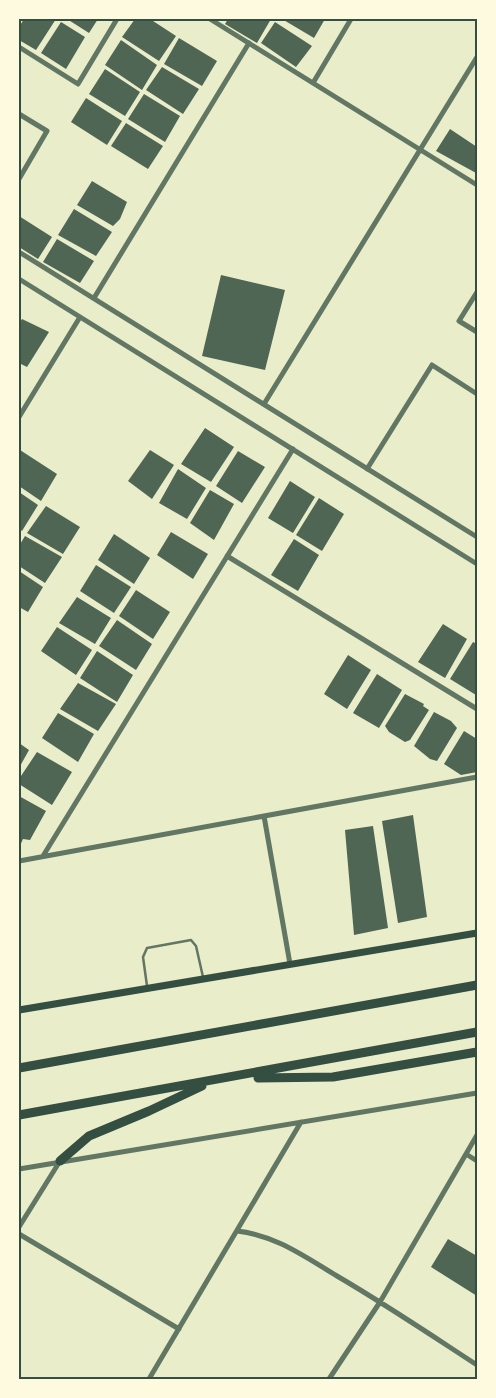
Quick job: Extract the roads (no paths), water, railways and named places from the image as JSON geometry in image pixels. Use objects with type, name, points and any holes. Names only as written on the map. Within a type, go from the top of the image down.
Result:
[{"type":"highway","points":[[19,1068],[474,985]]},
{"type":"highway","points":[[19,1115],[232,1078],[477,1032]]},
{"type":"highway","points":[[232,1078],[334,1077],[477,1052]]},
{"type":"highway","points":[[60,1161],[88,1136],[149,1111],[211,1081]]},
{"type":"main road","points":[[19,1010],[477,933]]},
{"type":"street","points":[[19,47],[78,84],[116,19]]},
{"type":"street","points":[[210,19],[477,185]]},
{"type":"street","points":[[313,82],[351,19]]},
{"type":"street","points":[[94,298],[249,43]]},
{"type":"street","points":[[264,404],[477,57]]},
{"type":"street","points":[[19,114],[47,131],[19,178]]},
{"type":"street","points":[[19,252],[477,537]]},
{"type":"street","points":[[19,279],[477,564]]},
{"type":"street","points":[[477,292],[459,321],[477,332]]},
{"type":"street","points":[[19,417],[80,317]]},
{"type":"street","points":[[368,469],[432,365],[477,394]]},
{"type":"street","points":[[43,856],[293,449]]},
{"type":"street","points":[[227,556],[477,710]]},
{"type":"street","points":[[19,860],[477,777]]},
{"type":"street","points":[[264,816],[290,964]]},
{"type":"street","points":[[19,1169],[477,1093]]},
{"type":"street","points":[[149,1379],[301,1122]]},
{"type":"street","points":[[329,1379],[380,1302],[477,1135]]},
{"type":"street","points":[[466,1154],[477,1161]]},
{"type":"street","points":[[19,1227],[60,1161]]},
{"type":"street","points":[[237,1231],[257,1233],[280,1242],[380,1302],[477,1365]]},
{"type":"street","points":[[19,1234],[178,1329]]},
{"type":"lane","points":[[148,988],[143,957],[147,948],[191,940],[196,946],[204,979]]}]
